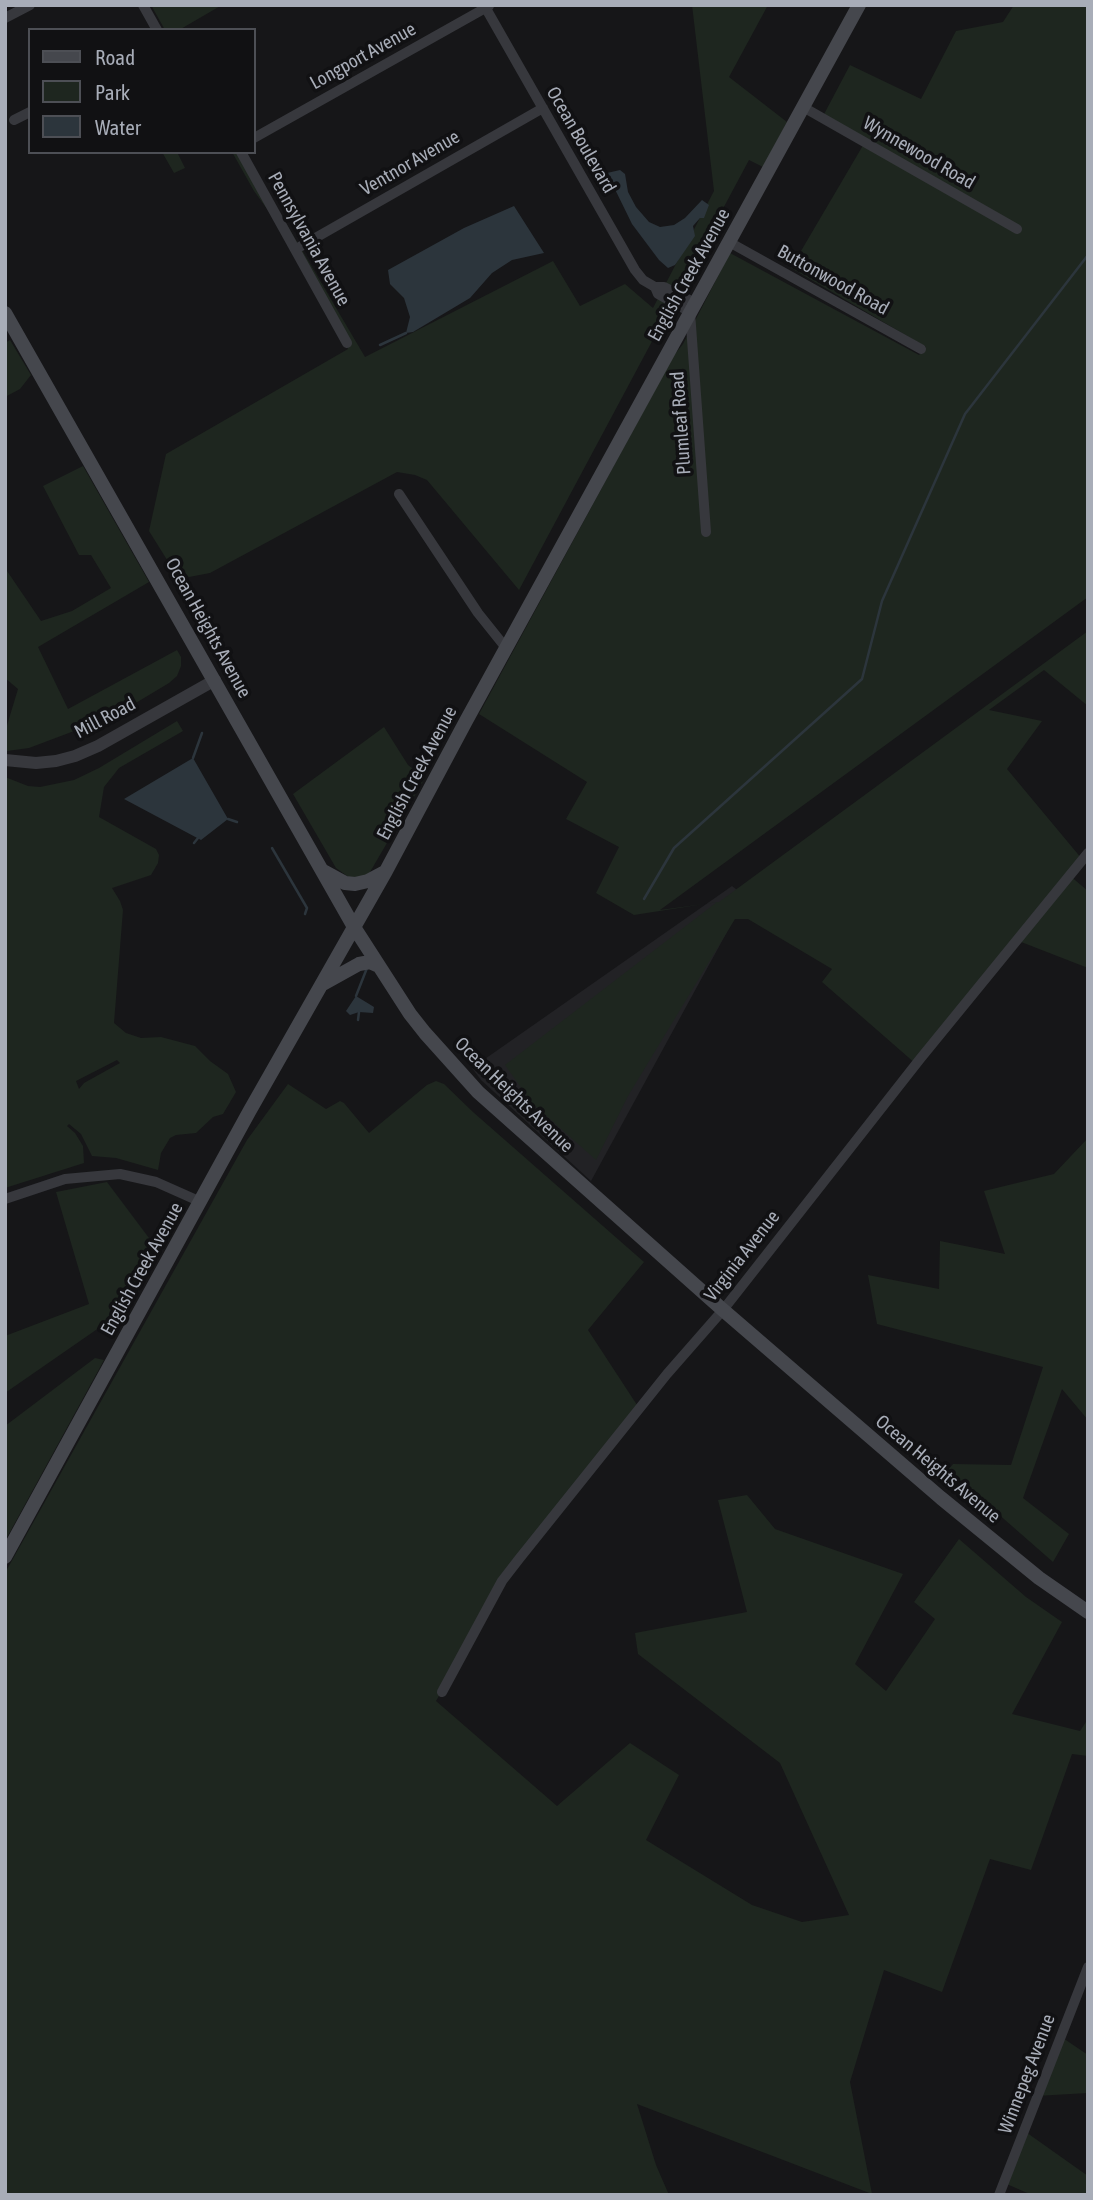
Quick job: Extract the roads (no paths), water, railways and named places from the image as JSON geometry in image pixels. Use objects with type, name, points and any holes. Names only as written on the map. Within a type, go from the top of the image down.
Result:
[{"type":"main road","name":"English Creek Avenue","points":[[5,1557],[249,1112],[386,871],[859,5]]},
{"type":"main road","name":"Ocean Heights Avenue","points":[[5,313],[354,927],[410,1014],[453,1067],[723,1310],[952,1507],[1040,1578],[1088,1612]]},
{"type":"main road","points":[[323,872],[345,883],[355,884],[368,881],[386,871]]},
{"type":"main road","points":[[322,985],[359,964],[370,962],[379,967]]},
{"type":"street","points":[[5,18],[30,5]]},
{"type":"street","points":[[143,5],[156,28]]},
{"type":"street","name":"Ocean Boulevard","points":[[486,6],[635,270],[655,287],[664,287],[692,307]]},
{"type":"street","name":"Longport Avenue","points":[[256,137],[486,6]]},
{"type":"street","name":"Wynnewood Road","points":[[803,107],[1017,229]]},
{"type":"street","name":"Ventnor Avenue","points":[[296,249],[542,108]]},
{"type":"street","points":[[14,120],[28,113]]},
{"type":"street","name":"Pennsylvania Avenue","points":[[242,154],[347,343]]},
{"type":"street","name":"Buttonwood Road","points":[[729,242],[921,349]]},
{"type":"street","name":"Plumleaf Road","points":[[692,307],[706,532]]},
{"type":"street","points":[[399,494],[478,613],[506,648]]},
{"type":"street","name":"Mill Road","points":[[5,760],[56,761],[75,756],[98,746],[215,680]]},
{"type":"street","name":"Virginia Avenue","points":[[442,1692],[502,1581],[667,1374],[723,1310],[920,1059],[1088,853]]},
{"type":"street","points":[[5,1199],[65,1180],[120,1174],[156,1182],[201,1202]]},
{"type":"street","name":"Winnepeg Avenue","points":[[999,2195],[1088,1967]]},
{"type":"water","points":[[620,170],[625,174],[628,192],[636,207],[649,222],[660,227],[674,225],[685,218],[702,200],[709,205],[704,218],[700,218],[693,226],[695,236],[675,265],[668,268],[659,260],[632,224],[607,173]]},
{"type":"water","points":[[514,206],[544,253],[512,260],[492,273],[470,298],[413,332],[406,333],[410,317],[404,298],[390,284],[388,270],[464,228]]},
{"type":"water","points":[[193,758],[228,819],[201,840],[124,799]]},
{"type":"water","points":[[356,996],[374,1007],[373,1013],[359,1012],[350,1015],[346,1011]]},
{"type":"waterway","points":[[644,899],[674,848],[862,679],[882,601],[965,414],[1088,255]]},
{"type":"waterway","points":[[380,345],[406,333]]},
{"type":"waterway","points":[[193,758],[202,733]]},
{"type":"waterway","points":[[228,819],[237,822]]},
{"type":"waterway","points":[[194,843],[198,838]]},
{"type":"waterway","points":[[272,848],[307,908],[305,914]]},
{"type":"waterway","points":[[356,996],[367,968]]},
{"type":"waterway","points":[[358,1020],[359,1012]]}]
